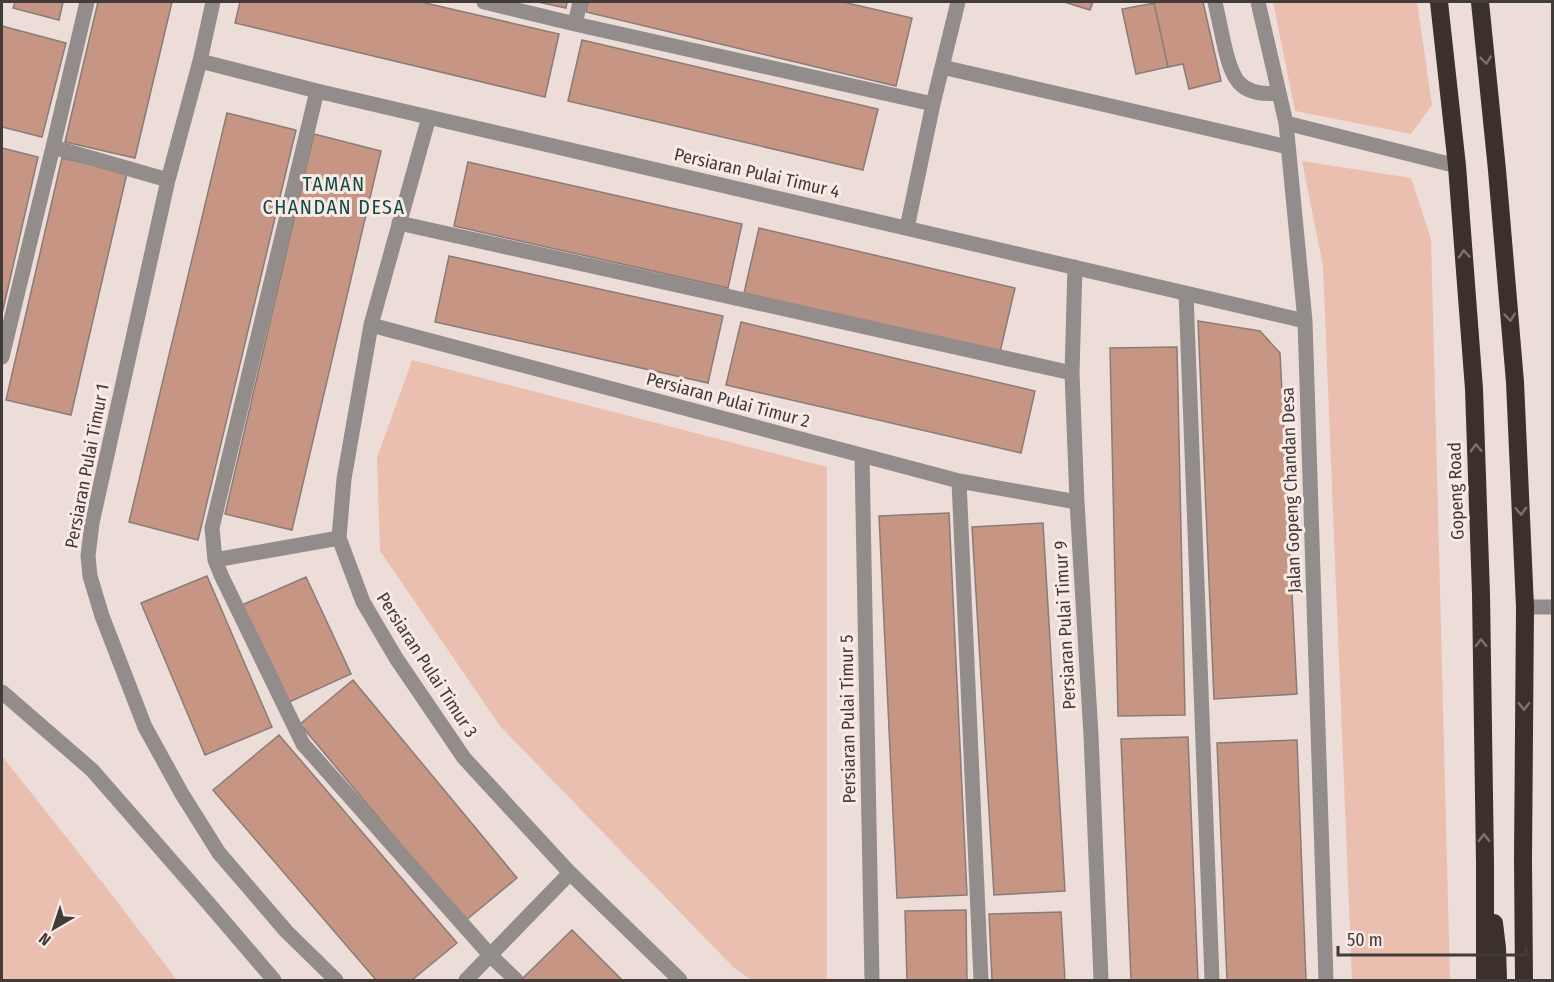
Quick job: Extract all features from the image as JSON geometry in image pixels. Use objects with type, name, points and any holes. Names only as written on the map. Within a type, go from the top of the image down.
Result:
[{"type":"highway","name":"Gopeng Road","points":[[1438,2],[1457,166],[1474,412],[1481,606],[1485,981]]},
{"type":"highway","points":[[1481,2],[1515,382],[1525,607],[1524,981]]},
{"type":"highway","points":[[1485,863],[1497,948],[1498,981]]},
{"type":"street","points":[[2,357],[87,2]]},
{"type":"street","name":"Persiaran Pulai Timur 1","points":[[213,2],[200,61],[168,180],[92,524],[88,556],[90,576],[102,616],[145,727],[182,794],[219,853],[286,931],[336,981]]},
{"type":"street","points":[[484,2],[933,104]]},
{"type":"street","points":[[575,24],[580,2]]},
{"type":"street","points":[[907,228],[933,104],[958,2]]},
{"type":"street","points":[[1215,2],[1230,68],[1237,82],[1263,95],[1279,93]]},
{"type":"street","name":"Jalan Gopeng Chandan Desa","points":[[1258,2],[1286,123],[1305,321],[1326,981]]},
{"type":"street","name":"Persiaran Pulai Timur 4","points":[[200,61],[317,91],[1305,321]]},
{"type":"street","points":[[942,67],[1288,147]]},
{"type":"street","points":[[317,91],[212,528],[215,560],[303,744],[490,955],[516,981]]},
{"type":"street","name":"Persiaran Pulai Timur 3","points":[[429,117],[371,325],[344,479],[339,538],[363,602],[396,658],[464,758],[570,873],[680,981]]},
{"type":"street","points":[[1286,123],[1457,166]]},
{"type":"street","points":[[53,147],[168,180]]},
{"type":"street","points":[[399,223],[1072,372]]},
{"type":"street","name":"Persiaran Pulai Timur 9","points":[[1075,267],[1072,372],[1101,981]]},
{"type":"street","points":[[1186,293],[1212,981]]},
{"type":"street","name":"Persiaran Pulai Timur 2","points":[[371,325],[959,481],[1077,502]]},
{"type":"street","name":"Persiaran Pulai Timur 5","points":[[862,456],[872,981]]},
{"type":"street","points":[[959,481],[981,981]]},
{"type":"street","points":[[215,560],[339,538]]},
{"type":"street","points":[[1525,607],[1552,607]]},
{"type":"street","points":[[2,692],[92,770],[274,981]]},
{"type":"street","points":[[466,981],[570,873]]},
{"type":"shaded area","points":[[1273,2],[1417,2],[1432,105],[1411,134],[1295,111]]},
{"type":"shaded area","points":[[1302,161],[1411,178],[1431,239],[1450,980],[1352,980],[1323,266]]},
{"type":"shaded area","points":[[412,360],[827,467],[827,980],[751,980],[733,967],[500,726],[380,551],[377,458]]},
{"type":"shaded area","points":[[2,756],[109,891],[177,980],[2,980]]},
{"type":"building","points":[[15,2],[63,2],[59,20],[13,8]]},
{"type":"building","points":[[98,2],[172,2],[135,158],[65,142]]},
{"type":"building","points":[[240,2],[421,2],[559,34],[545,97],[235,23]]},
{"type":"building","points":[[538,2],[567,2],[566,8]]},
{"type":"building","points":[[588,2],[843,2],[912,18],[896,86],[586,12]]},
{"type":"building","points":[[1064,2],[1093,2],[1090,10]]},
{"type":"building","points":[[1203,2],[1221,81],[1189,89],[1183,64],[1168,67],[1154,3]]},
{"type":"building","points":[[1154,3],[1168,67],[1136,74],[1122,9]]},
{"type":"building","points":[[2,26],[66,43],[42,137],[2,127]]},
{"type":"building","points":[[582,40],[878,109],[863,170],[568,101]]},
{"type":"building","points":[[227,113],[296,130],[198,540],[129,522]]},
{"type":"building","points":[[314,134],[381,151],[292,530],[225,514]]},
{"type":"building","points":[[2,148],[38,157],[2,314]]},
{"type":"building","points":[[62,158],[127,173],[71,415],[6,400]]},
{"type":"building","points":[[468,162],[742,224],[728,288],[454,226]]},
{"type":"building","points":[[759,228],[1015,288],[1000,352],[744,293]]},
{"type":"building","points":[[449,256],[723,316],[708,383],[435,322]]},
{"type":"building","points":[[1198,321],[1260,331],[1280,353],[1297,694],[1214,699]]},
{"type":"building","points":[[741,322],[1035,391],[1021,453],[726,385]]},
{"type":"building","points":[[1177,347],[1185,715],[1118,716],[1110,348]]},
{"type":"building","points":[[949,513],[967,895],[897,898],[879,516]]},
{"type":"building","points":[[1043,523],[1065,891],[994,895],[972,527]]},
{"type":"building","points":[[207,576],[272,727],[205,755],[141,603]]},
{"type":"building","points":[[306,577],[351,674],[287,703],[242,605]]},
{"type":"building","points":[[353,680],[517,878],[465,921],[300,724]]},
{"type":"building","points":[[279,735],[457,943],[412,980],[376,980],[213,790]]},
{"type":"building","points":[[1188,737],[1198,980],[1131,980],[1121,739]]},
{"type":"building","points":[[1297,740],[1306,980],[1227,980],[1217,743]]},
{"type":"building","points":[[966,910],[967,980],[907,980],[905,911]]},
{"type":"building","points":[[1061,912],[1065,980],[992,980],[989,914]]},
{"type":"building","points":[[572,930],[622,980],[525,980],[523,978]]},
{"type":"district","name":"TAMAN CHANDAN DESA","points":[[334,196]]}]
